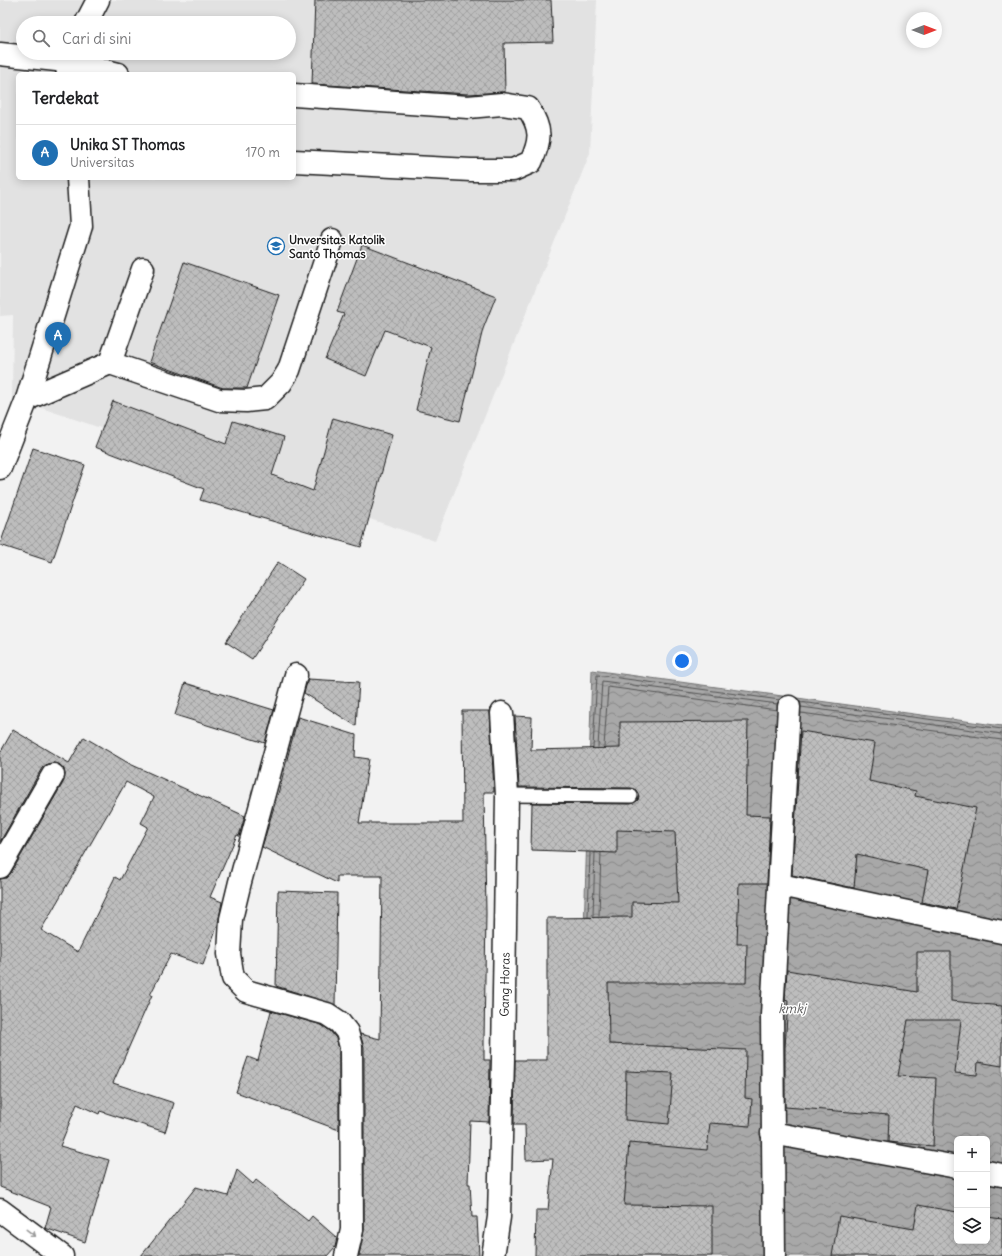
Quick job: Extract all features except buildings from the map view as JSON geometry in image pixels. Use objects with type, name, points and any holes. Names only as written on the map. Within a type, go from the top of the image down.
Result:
[{"type":"street","points":[[90,16],[98,0]]},
{"type":"street","points":[[0,54],[16,56]]},
{"type":"street","points":[[45,60],[68,63],[109,72]]},
{"type":"street","points":[[296,95],[468,106],[502,104],[528,108],[537,122],[538,146],[531,162],[513,170],[471,170],[296,161]]},
{"type":"street","points":[[0,468],[27,399],[81,226],[78,180]]},
{"type":"street","points":[[27,399],[110,364],[219,400],[246,401],[265,399],[281,383],[289,370],[332,240]]},
{"type":"street","points":[[110,364],[143,269]]},
{"type":"street","points":[[296,674],[231,919],[229,954],[233,978],[246,991],[327,1014],[339,1022],[347,1032],[351,1047],[352,1230],[346,1256]]},
{"type":"street","points":[[774,1256],[772,1015],[789,707]]},
{"type":"street","name":"Gang Horas","points":[[493,1256],[499,1209],[507,795],[502,713]]},
{"type":"street","points":[[0,867],[53,775]]},
{"type":"street","points":[[780,885],[1002,932]]},
{"type":"street","points":[[772,1133],[954,1166]]},
{"type":"street","points":[[990,1173],[1002,1175]]},
{"type":"street","points":[[0,1210],[62,1256]]},
{"type":"lane","points":[[507,795],[631,796]]},
{"type":"shaded area","name":"Unversitas Katolik Santo Thomas","points":[[0,0],[597,0],[590,153],[435,541],[12,398],[13,315],[0,316]]},
{"type":"water","name":"kmkj","points":[[592,670],[1002,726],[1002,1256],[574,1256]]},
{"type":"place","name":"Unversitas Katolik Santo Thomas","points":[[276,246]]},
{"type":"place","name":"Unika ST Thomas","points":[[58,355]]}]
